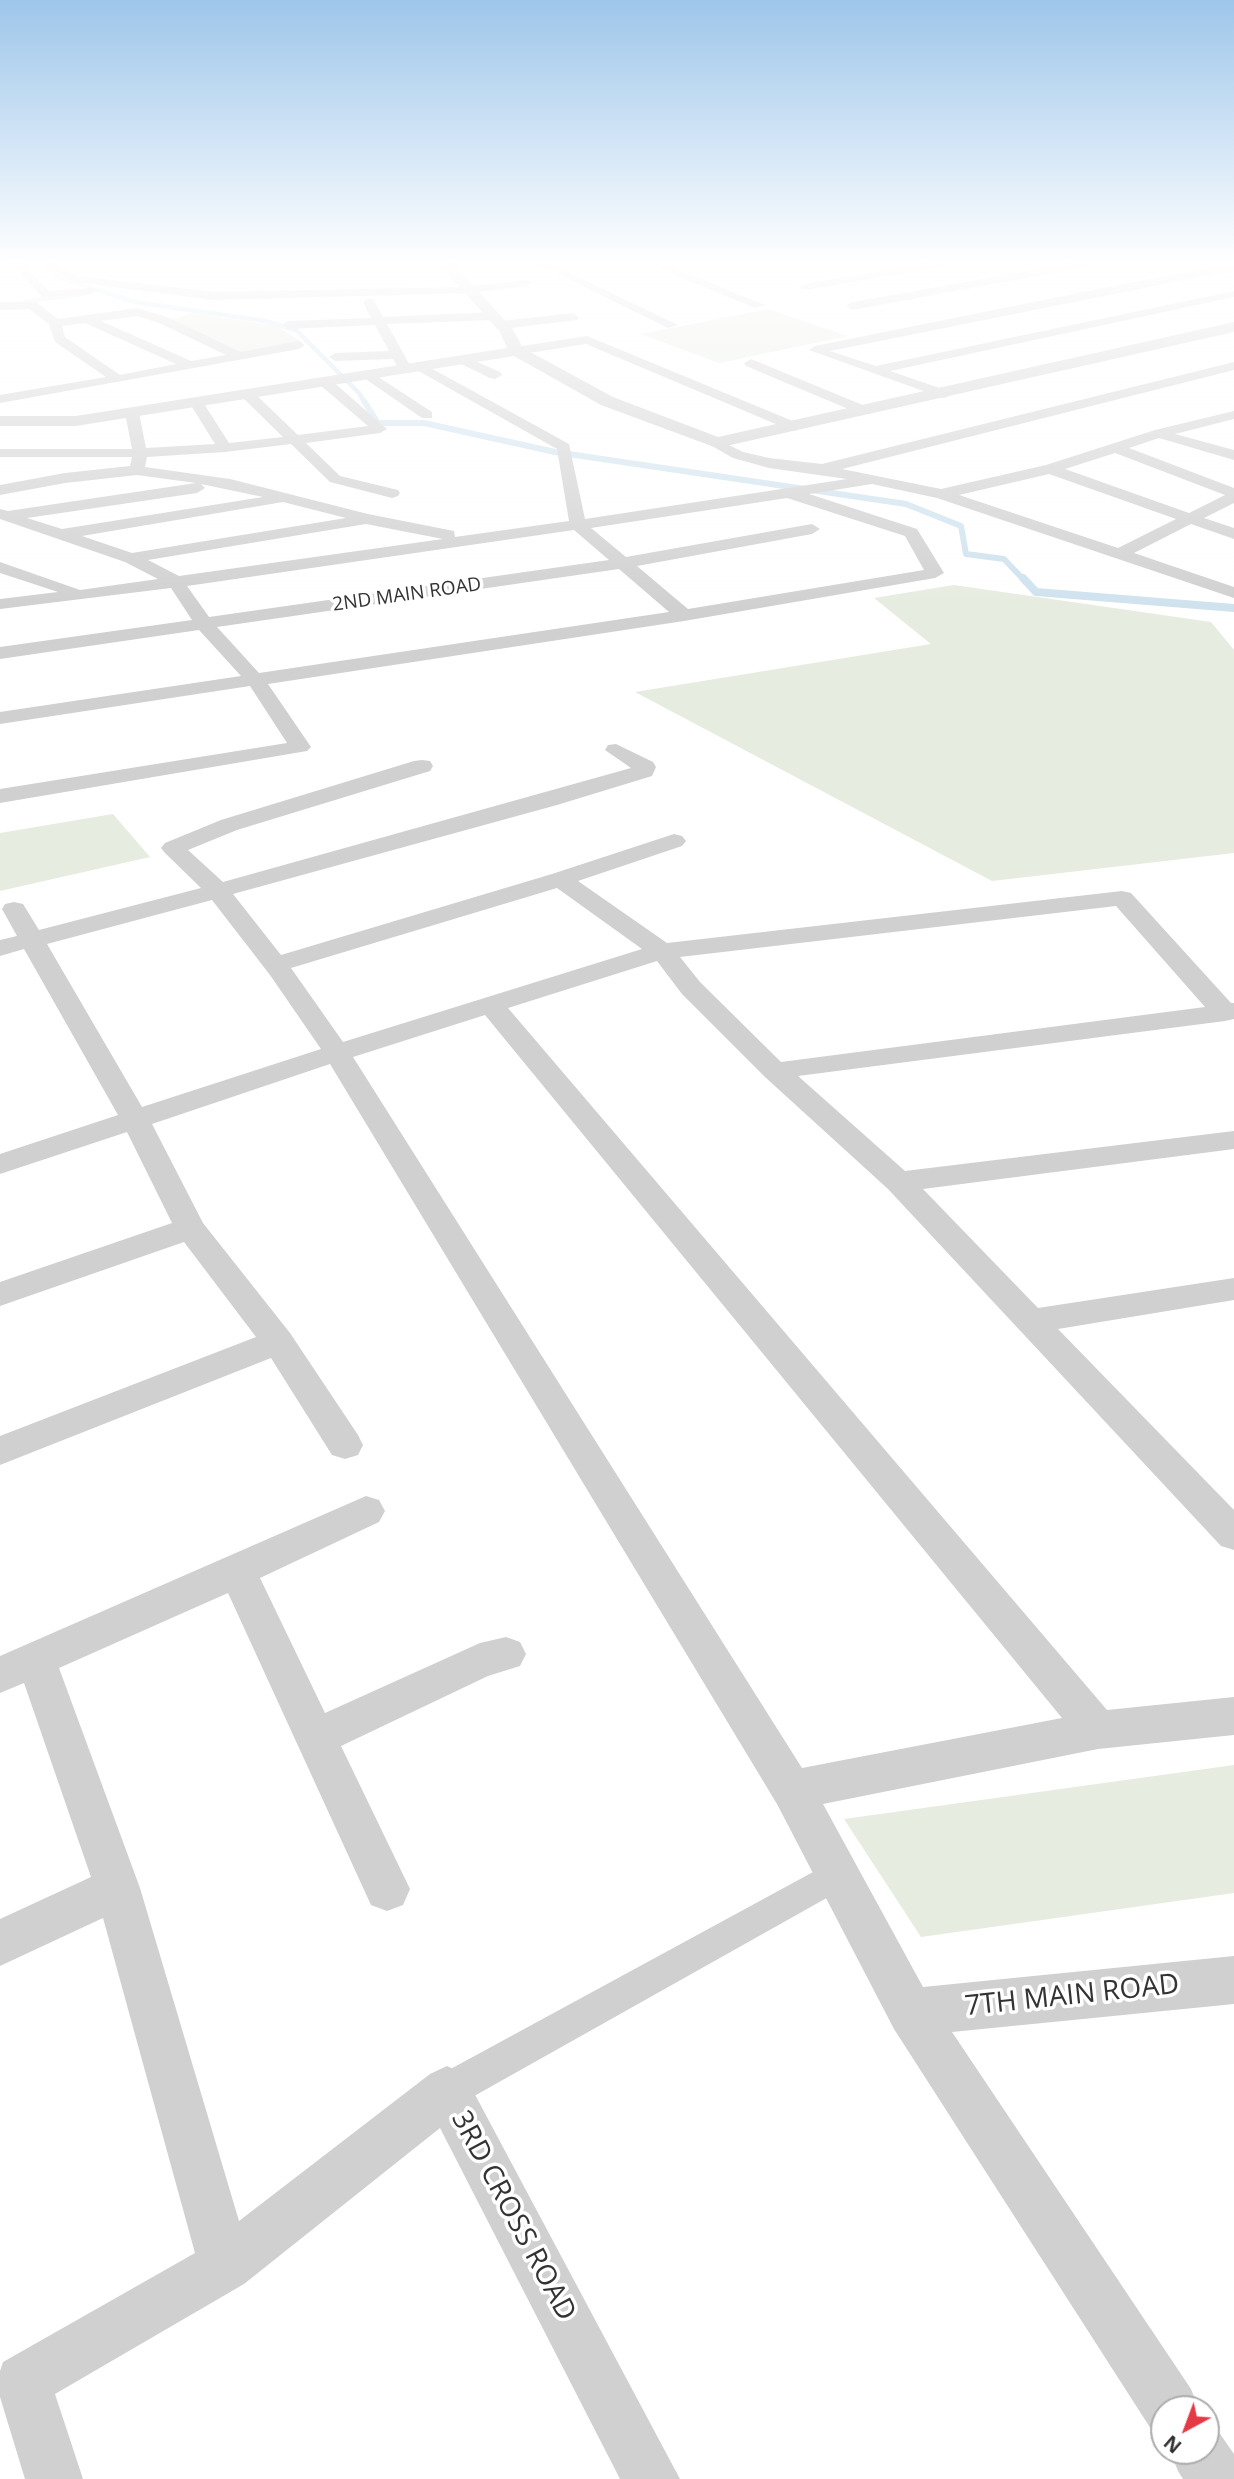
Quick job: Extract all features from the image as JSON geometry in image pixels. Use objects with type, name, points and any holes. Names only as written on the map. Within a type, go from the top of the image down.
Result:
[{"type":"street","points":[[2,395],[118,379]]},
{"type":"street","points":[[0,453],[72,437],[132,412],[346,379]]},
{"type":"street","points":[[367,379],[427,415]]},
{"type":"street","points":[[435,379],[565,451],[578,525],[684,615]]},
{"type":"street","points":[[566,379],[607,401],[718,443],[738,455],[941,495],[1234,593]]},
{"type":"street","points":[[679,379],[795,427]]},
{"type":"street","points":[[788,379],[865,411]]},
{"type":"street","points":[[901,379],[943,394]]},
{"type":"street","points":[[718,443],[943,394],[999,379]]},
{"type":"street","points":[[822,470],[1184,379]]},
{"type":"street","points":[[0,490],[138,461],[380,429],[332,381]]},
{"type":"street","points":[[247,394],[335,479],[392,493]]},
{"type":"street","points":[[196,402],[226,448]]},
{"type":"street","points":[[132,412],[138,461]]},
{"type":"street","points":[[941,495],[1050,469],[1160,433],[1234,415]]},
{"type":"street","points":[[1214,420],[1234,425]]},
{"type":"street","points":[[0,421],[72,437],[138,461],[368,519],[473,540]]},
{"type":"street","points":[[1160,433],[1234,455]]},
{"type":"street","points":[[65,478],[72,437]]},
{"type":"street","points":[[1116,448],[1234,495]]},
{"type":"street","points":[[1050,469],[1234,534]]},
{"type":"street","points":[[0,604],[84,595],[473,540],[870,480]]},
{"type":"street","points":[[2,515],[230,484]]},
{"type":"street","points":[[0,719],[684,615],[935,573],[911,533],[794,492]]},
{"type":"street","points":[[1119,554],[1234,495]]},
{"type":"street","points":[[62,533],[291,498]]},
{"type":"street","points":[[0,796],[300,747],[256,681],[205,625],[176,582],[131,558],[2,515]]},
{"type":"street","points":[[131,558],[368,519]]},
{"type":"street","name":"2ND MAIN ROAD","points":[[0,653],[623,564],[812,529]]},
{"type":"street","points":[[0,567],[84,595]]},
{"type":"street","points":[[0,948],[218,891],[644,771],[645,766],[616,750]]},
{"type":"street","points":[[422,766],[242,821],[173,848],[218,891],[337,1053],[792,1790],[911,2012],[1162,2395]]},
{"type":"street","points":[[274,965],[560,879],[674,841]]},
{"type":"street","points":[[560,879],[662,951],[691,988],[775,1071],[899,1182],[1234,1535]]},
{"type":"street","points":[[0,1164],[337,1053],[662,951],[1122,898],[1229,1012]]},
{"type":"street","points":[[13,909],[136,1121],[190,1228],[278,1342],[345,1445]]},
{"type":"street","points":[[492,1006],[1098,1730]]},
{"type":"street","points":[[775,1071],[1229,1012]]},
{"type":"street","points":[[899,1182],[1234,1140]]},
{"type":"street","points":[[0,1294],[190,1228]]},
{"type":"street","points":[[1031,1321],[1234,1289]]},
{"type":"street","points":[[0,1451],[278,1342]]},
{"type":"street","points":[[225,2264],[117,1888],[18,1667],[366,1511]]},
{"type":"street","points":[[237,1571],[387,1889]]},
{"type":"street","points":[[316,1738],[480,1661],[506,1654]]},
{"type":"street","points":[[792,1790],[1098,1730],[1234,1716]]},
{"type":"street","points":[[447,2091],[837,1875]]},
{"type":"street","points":[[0,1943],[117,1888]]},
{"type":"street","name":"7TH MAIN ROAD","points":[[911,2012],[1234,1980]]},
{"type":"street","name":"3RD CROSS ROAD","points":[[54,2479],[23,2382],[225,2264],[447,2091],[651,2479]]},
{"type":"shaded area","points":[[954,585],[1211,622],[1234,650],[1234,853],[992,881],[635,692],[931,644],[874,598]]},
{"type":"shaded area","points":[[113,814],[150,857],[0,891],[0,833]]},
{"type":"shaded area","points":[[1234,1765],[1234,1893],[921,1937],[844,1819]]},
{"type":"waterway","points":[[345,379],[365,403]]},
{"type":"waterway","points":[[364,401],[378,423],[424,423],[555,452],[906,504],[961,526],[966,554],[1004,559],[1024,580]]},
{"type":"waterway","points":[[1023,578],[1036,592],[1234,608]]}]
